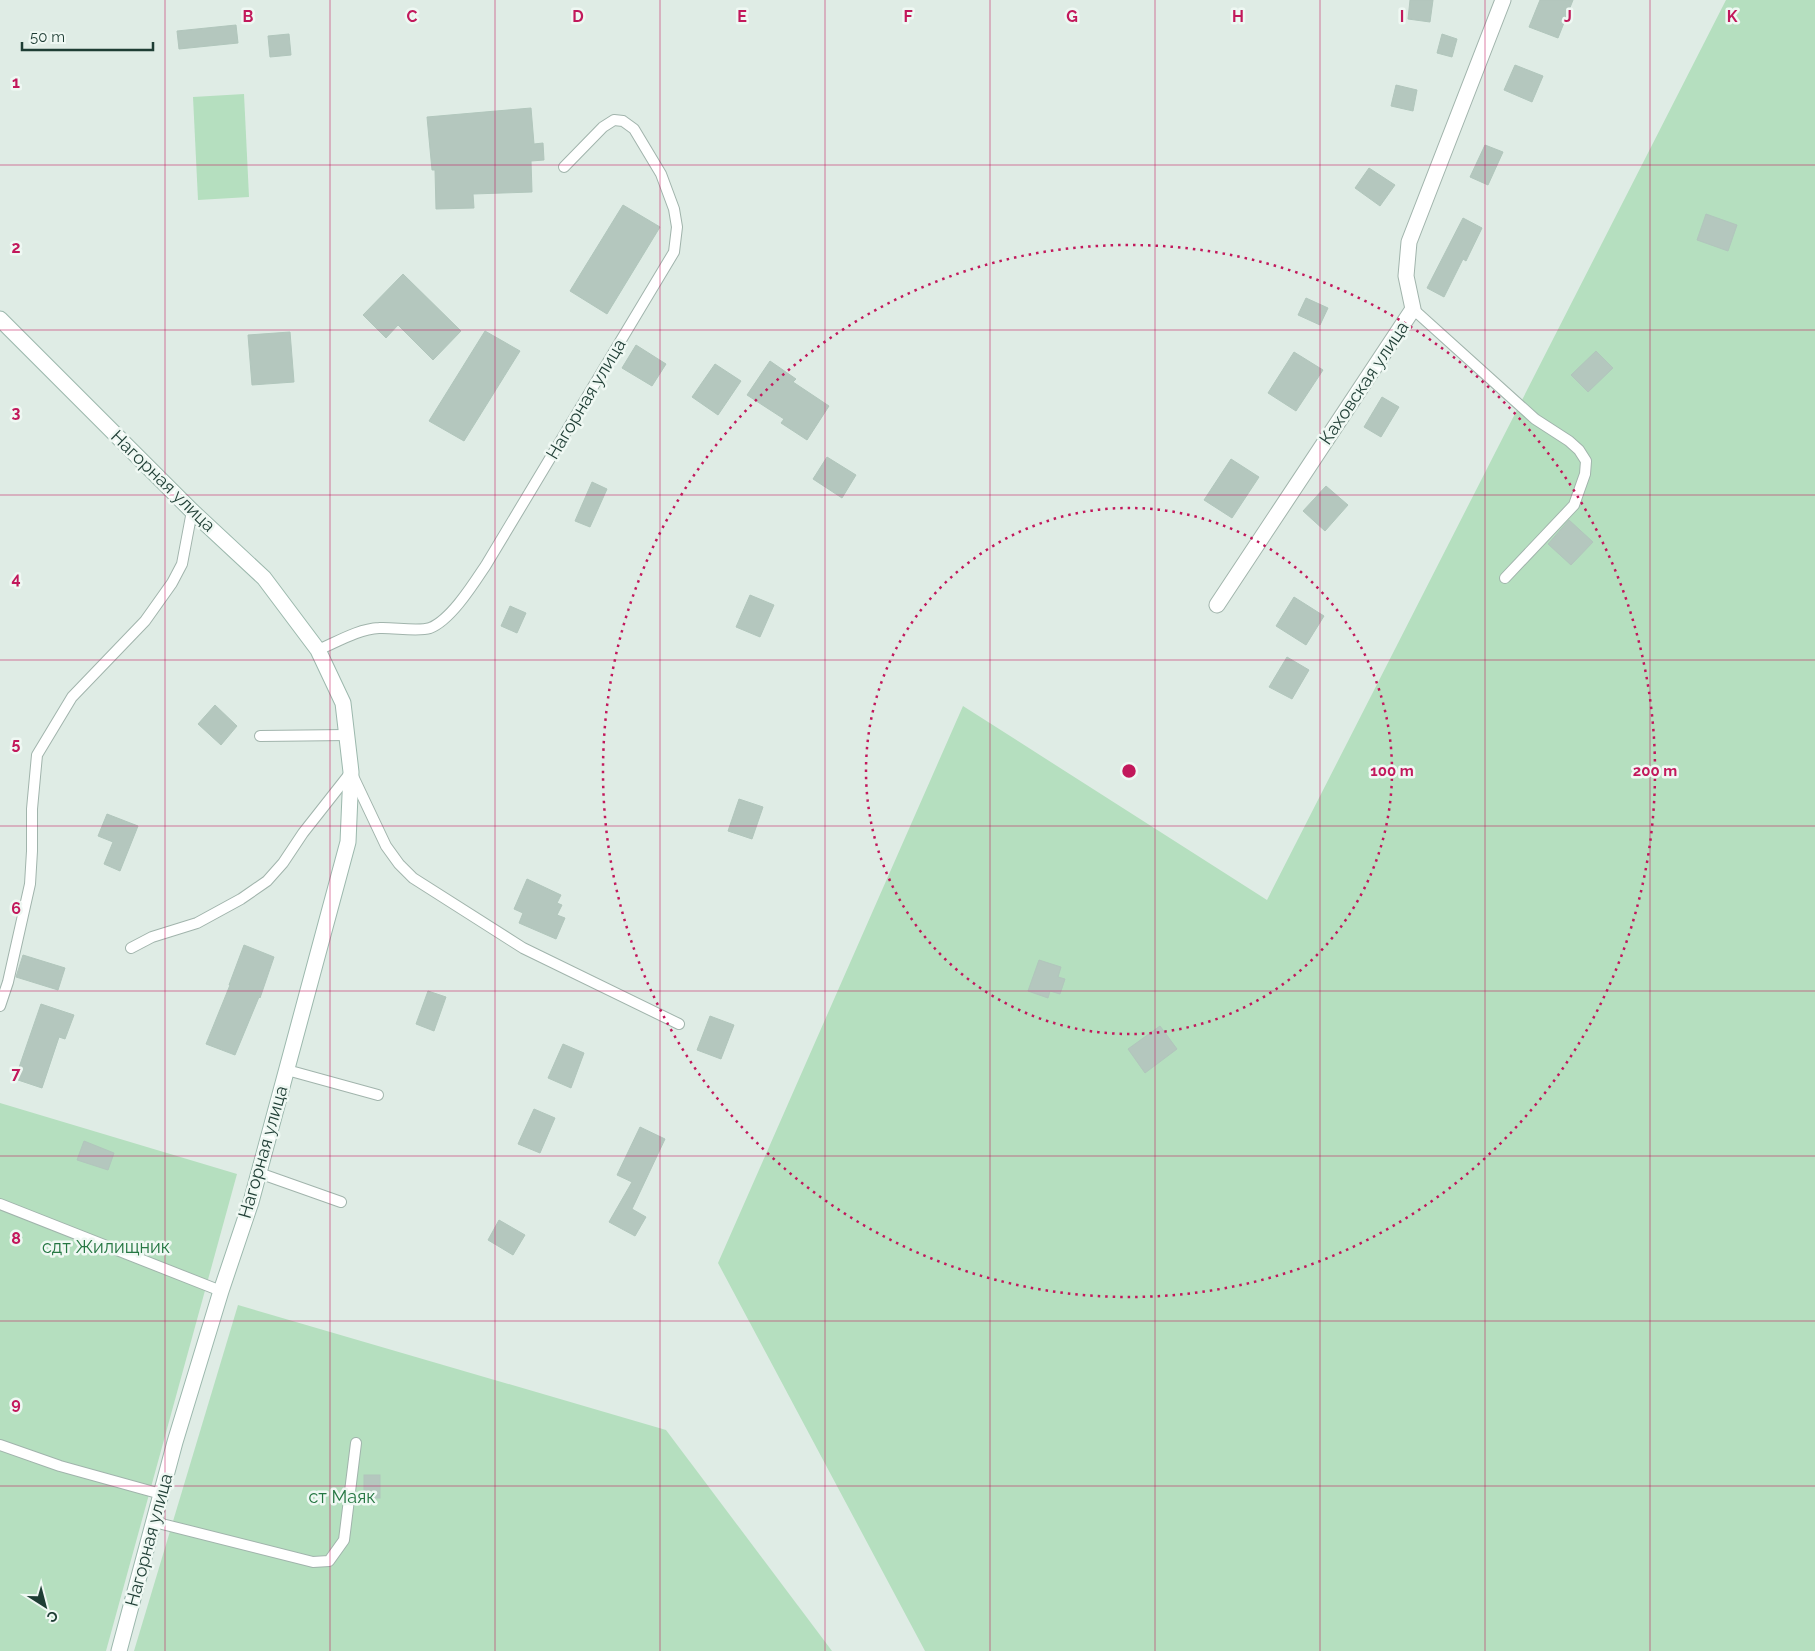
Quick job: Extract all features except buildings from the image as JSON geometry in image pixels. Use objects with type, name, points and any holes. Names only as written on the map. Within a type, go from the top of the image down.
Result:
[{"type":"main road","name":"Каховская улица","points":[[1216,605],[1413,309],[1406,276],[1409,242],[1504,0]]},
{"type":"main road","name":"Нагорная улица","points":[[0,319],[192,511],[264,578],[318,650],[343,703],[351,772],[348,842],[251,1202],[220,1291],[161,1494],[119,1651]]},
{"type":"lane","name":"Нагорная улица","points":[[318,650],[359,632],[378,628],[429,628],[438,623],[463,599],[486,565],[674,252],[677,227],[674,209],[661,174],[634,129],[623,121],[614,120],[603,127],[564,167]]},
{"type":"lane","points":[[1413,309],[1535,419],[1574,445],[1586,461],[1585,474],[1574,505],[1505,578]]},
{"type":"lane","points":[[0,1006],[8,982],[30,884],[36,755],[72,697],[145,621],[172,583],[182,564],[192,511]]},
{"type":"lane","points":[[260,736],[347,735]]},
{"type":"lane","points":[[130,948],[152,937],[198,923],[268,881],[351,772],[386,846],[399,864],[413,878],[523,948],[679,1024]]},
{"type":"lane","points":[[287,1070],[378,1095]]},
{"type":"lane","points":[[258,1173],[341,1202]]},
{"type":"lane","points":[[0,1204],[220,1291]]},
{"type":"lane","points":[[154,1522],[313,1562],[329,1561],[344,1540],[356,1444]]},
{"type":"lane","points":[[0,1445],[60,1466],[161,1494]]},
{"type":"green space","points":[[1726,0],[1815,0],[1815,1651],[925,1651],[718,1263],[963,706],[1267,900]]},
{"type":"green space","points":[[244,94],[249,197],[198,200],[193,97]]},
{"type":"green space","name":"сдт Жилищник","points":[[0,1103],[237,1174],[106,1651],[0,1651]]},
{"type":"green space","name":"ст Маяк","points":[[238,1305],[666,1430],[832,1651],[134,1651]]}]
